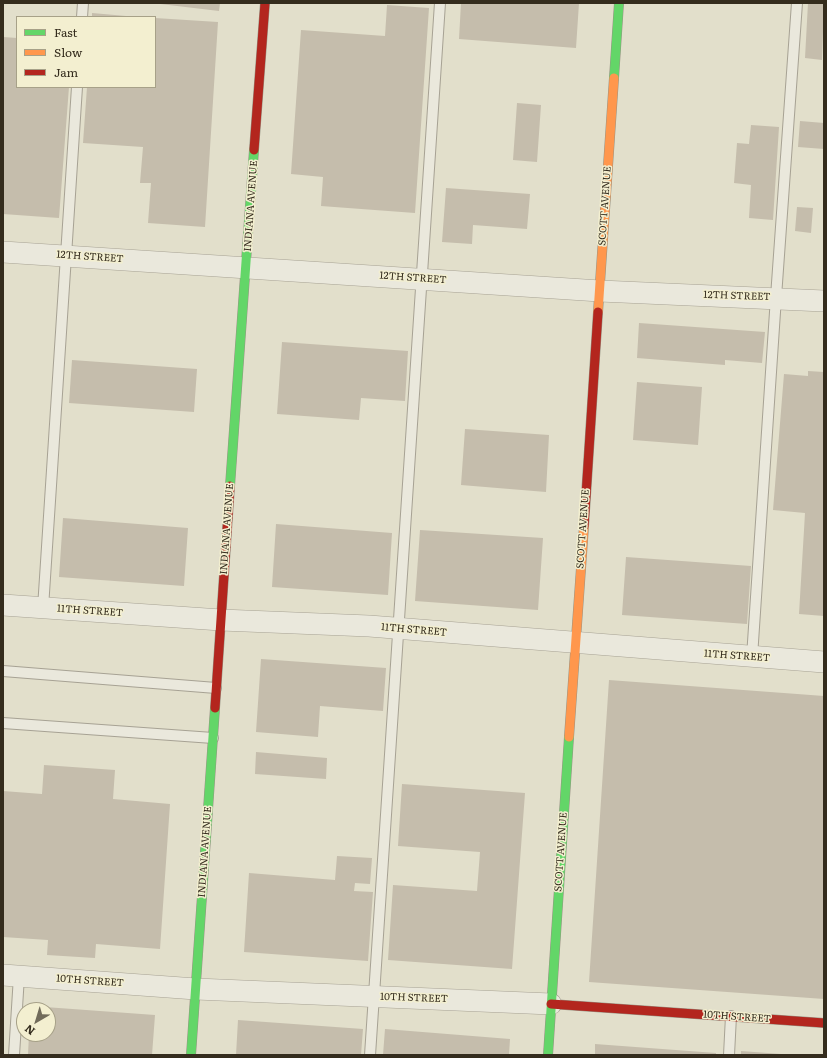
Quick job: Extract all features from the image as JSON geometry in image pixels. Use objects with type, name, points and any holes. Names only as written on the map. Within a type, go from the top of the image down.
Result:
[{"type":"street","name":"INDIANA AVENUE","points":[[191,1055],[220,620],[265,3]]},
{"type":"street","name":"SCOTT AVENUE","points":[[548,1055],[619,3]]},
{"type":"street","name":"12TH STREET","points":[[3,252],[600,290],[824,300]]},
{"type":"street","name":"11TH STREET","points":[[3,606],[220,620],[398,629],[824,662]]},
{"type":"street","name":"10TH STREET","points":[[11,976],[196,989],[551,1004],[824,1023]]},
{"type":"lane","points":[[82,16],[83,3]]},
{"type":"lane","points":[[370,1055],[440,3]]},
{"type":"lane","points":[[752,657],[776,297],[798,3]]},
{"type":"lane","points":[[43,608],[77,88]]},
{"type":"lane","points":[[3,671],[216,688]]},
{"type":"lane","points":[[3,723],[213,738]]},
{"type":"lane","points":[[11,976],[14,1055]]},
{"type":"lane","points":[[729,1055],[731,1016]]},
{"type":"building","points":[[152,3],[220,3],[219,11]]},
{"type":"building","points":[[461,3],[579,3],[576,48],[459,39]]},
{"type":"building","points":[[808,3],[824,3],[822,60],[805,58]]},
{"type":"building","points":[[387,5],[429,8],[415,213],[321,206],[323,177],[291,174],[301,30],[385,36]]},
{"type":"building","points":[[92,13],[126,16],[92,16]]},
{"type":"building","points":[[156,18],[218,22],[205,227],[148,223],[151,183],[140,183],[143,147],[83,143],[87,88],[156,88]]},
{"type":"building","points":[[3,37],[16,38],[16,88],[69,88],[59,218],[3,214]]},
{"type":"building","points":[[517,103],[541,105],[537,162],[513,160]]},
{"type":"building","points":[[800,121],[824,123],[824,149],[798,147]]},
{"type":"building","points":[[751,125],[779,127],[773,220],[749,218],[751,185],[734,183],[737,143],[749,144]]},
{"type":"building","points":[[446,188],[530,194],[527,229],[473,225],[472,244],[442,242]]},
{"type":"building","points":[[797,207],[813,208],[811,233],[795,231]]},
{"type":"building","points":[[639,323],[765,332],[762,363],[725,360],[725,365],[637,358]]},
{"type":"building","points":[[282,342],[408,351],[405,401],[361,398],[359,420],[277,414]]},
{"type":"building","points":[[72,360],[197,369],[194,412],[69,403]]},
{"type":"building","points":[[808,371],[824,372],[824,616],[799,614],[805,513],[773,510],[784,374],[808,376]]},
{"type":"building","points":[[637,382],[702,387],[698,445],[633,440]]},
{"type":"building","points":[[465,429],[549,435],[546,492],[461,485]]},
{"type":"building","points":[[63,518],[188,528],[184,586],[59,577]]},
{"type":"building","points":[[276,524],[392,533],[388,595],[272,587]]},
{"type":"building","points":[[420,530],[543,538],[538,610],[415,601]]},
{"type":"building","points":[[626,557],[751,566],[747,624],[622,615]]},
{"type":"building","points":[[261,659],[386,668],[383,711],[320,706],[318,737],[256,732]]},
{"type":"building","points":[[609,680],[824,696],[824,999],[589,982]]},
{"type":"building","points":[[256,752],[327,758],[326,779],[255,774]]},
{"type":"building","points":[[44,765],[115,770],[113,799],[170,804],[160,949],[96,944],[95,958],[47,955],[48,940],[3,937],[3,791],[42,794]]},
{"type":"building","points":[[402,784],[525,793],[512,969],[388,960],[393,885],[477,891],[480,852],[398,846]]},
{"type":"building","points":[[337,856],[372,858],[370,884],[355,883],[354,891],[373,892],[368,961],[244,952],[249,873],[335,880]]},
{"type":"building","points":[[56,1008],[155,1015],[152,1055],[28,1055],[29,1042],[56,1042]]},
{"type":"building","points":[[238,1020],[363,1029],[361,1055],[236,1055]]},
{"type":"building","points":[[385,1029],[510,1039],[509,1055],[383,1055]]},
{"type":"building","points":[[595,1044],[716,1053],[716,1055],[595,1055]]},
{"type":"building","points":[[741,1051],[781,1054],[781,1055],[741,1055]]},
{"type":"traffic: fast","points":[[614,78],[619,3]]},
{"type":"traffic: fast","points":[[230,486],[254,150]]},
{"type":"traffic: fast","points":[[191,1055],[215,708]]},
{"type":"traffic: fast","points":[[548,1055],[569,737]]},
{"type":"traffic: slow","points":[[598,312],[614,78]]},
{"type":"traffic: slow","points":[[569,737],[584,526]]},
{"type":"traffic: jam","points":[[254,150],[265,3]]},
{"type":"traffic: jam","points":[[584,526],[598,312]]},
{"type":"traffic: jam","points":[[215,708],[230,486]]},
{"type":"traffic: jam","points":[[551,1004],[824,1023]]}]
